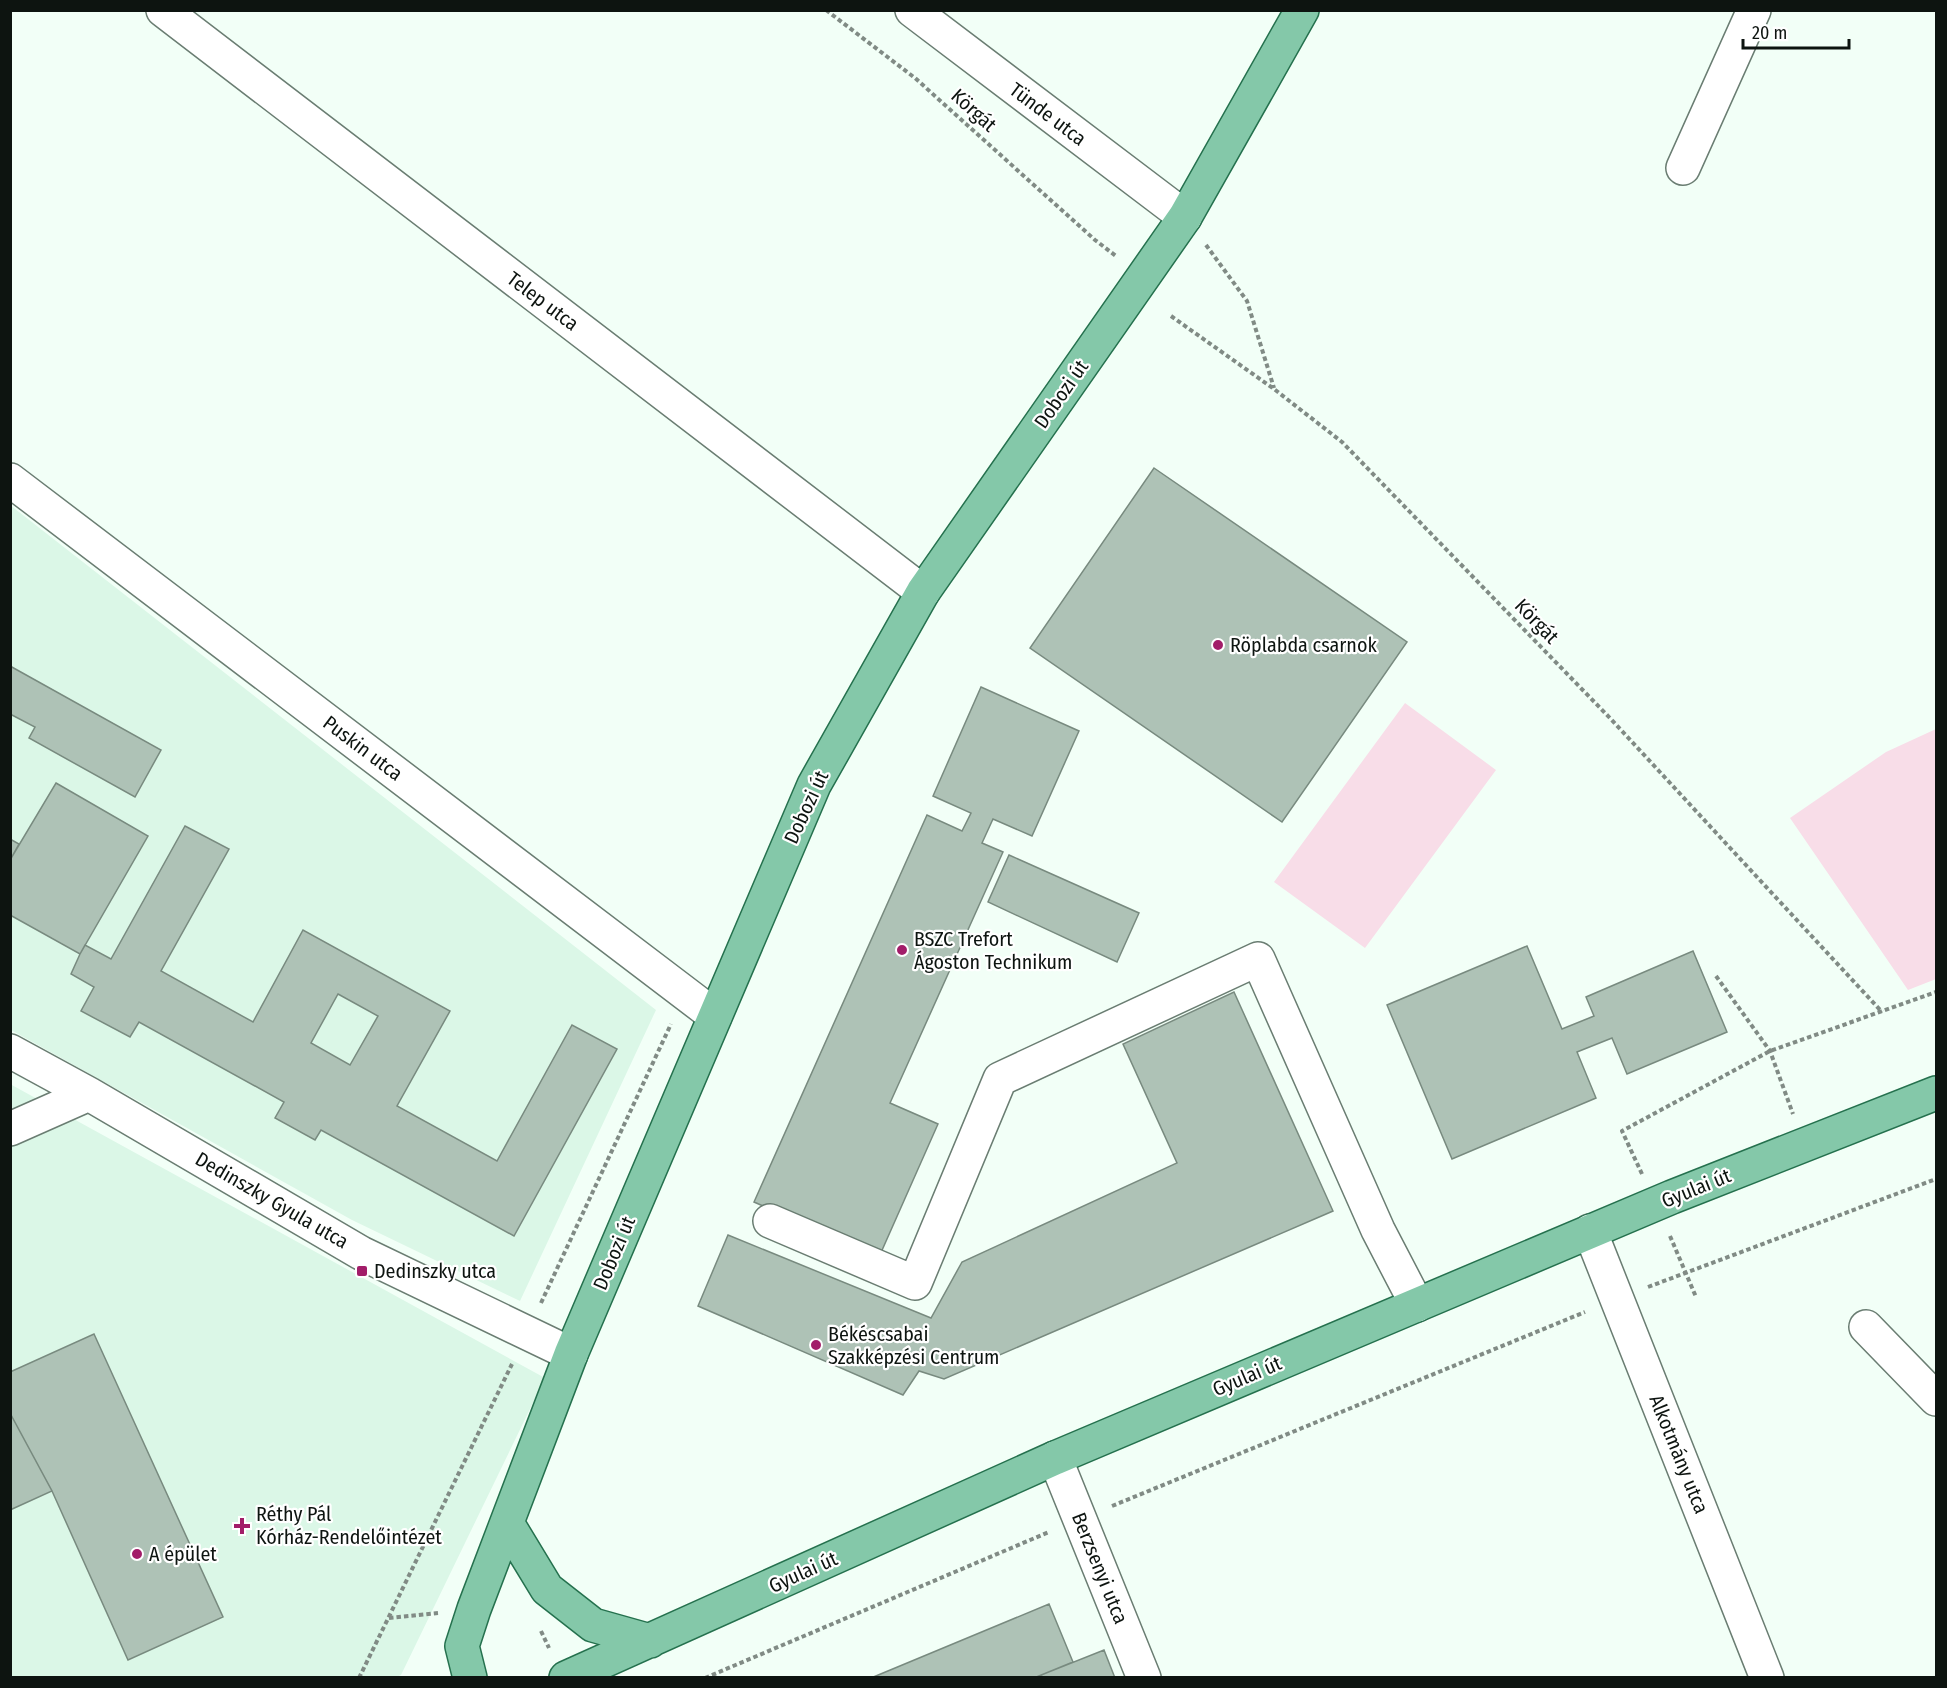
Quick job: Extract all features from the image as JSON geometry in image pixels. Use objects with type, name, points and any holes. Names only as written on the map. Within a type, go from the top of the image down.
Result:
[{"type":"main road","name":"Dobozi út","points":[[470,1677],[462,1646],[571,1354],[814,785],[923,592],[1185,217],[1302,10]]},
{"type":"main road","name":"Gyulai út","points":[[560,1668],[650,1641],[1055,1458],[1590,1231],[1936,1093]]},
{"type":"main road","points":[[507,1523],[547,1589],[593,1625],[650,1641]]},
{"type":"street","name":"Telep utca","points":[[163,10],[923,592]]},
{"type":"street","name":"Tünde utca","points":[[912,10],[1185,217]]},
{"type":"street","points":[[1683,168],[1754,10]]},
{"type":"street","name":"Puskin utca","points":[[10,480],[715,1016]]},
{"type":"street","points":[[770,1221],[915,1284],[1000,1079],[1258,959],[1378,1230],[1417,1305]]},
{"type":"street","name":"Dedinszky Gyula utca","points":[[10,1052],[89,1094],[362,1253],[571,1354]]},
{"type":"street","points":[[10,1129],[89,1094]]},
{"type":"street","name":"Alkotmány utca","points":[[1590,1231],[1767,1677]]},
{"type":"street","points":[[1866,1327],[1936,1399]]},
{"type":"street","name":"Berzsenyi utca","points":[[1055,1458],[1144,1677]]},
{"type":"path","name":"Körgát","points":[[826,10],[915,78],[1095,240],[1119,258]]},
{"type":"path","points":[[1185,217],[1247,301],[1274,389]]},
{"type":"path","name":"Körgát","points":[[1171,316],[1274,389],[1351,451],[1608,716],[1882,1012]]},
{"type":"path","points":[[1716,976],[1770,1051],[1804,1146]]},
{"type":"path","points":[[1770,1051],[1936,992]]},
{"type":"path","points":[[705,1677],[1080,1519],[1617,1298],[1936,1179]]},
{"type":"path","points":[[359,1677],[388,1618]]},
{"type":"path","points":[[541,1629],[560,1668]]},
{"type":"shaded area","points":[[10,505],[656,1010],[520,1301],[352,1220],[11,1030]]},
{"type":"shaded area","points":[[1405,703],[1496,770],[1365,948],[1274,882]]},
{"type":"shaded area","points":[[1936,729],[1936,979],[1908,990],[1790,818],[1886,752]]},
{"type":"shaded area","name":"Réthy Pál Kórház-Rendelőintézet","points":[[10,1084],[545,1378],[401,1675],[394,1678],[11,1677]]},
{"type":"building","name":"Röplabda csarnok","points":[[1154,468],[1407,642],[1282,822],[1030,648]]},
{"type":"building","points":[[10,666],[161,750],[135,797],[29,738],[35,727],[10,714]]},
{"type":"building","points":[[981,687],[1079,731],[1032,836],[993,819],[982,843],[1003,852],[890,1103],[938,1124],[879,1257],[754,1202],[927,815],[962,831],[971,813],[933,796]]},
{"type":"building","points":[[56,783],[148,836],[80,954],[10,915],[10,860]]},
{"type":"building","points":[[185,826],[229,849],[161,971],[253,1022],[303,930],[450,1011],[397,1106],[497,1161],[572,1025],[617,1049],[514,1236],[321,1130],[315,1140],[275,1118],[284,1102],[139,1022],[130,1037],[81,1011],[94,987],[71,974],[85,945],[111,959]],"holes":[[[338,994],[378,1016],[350,1065],[311,1043]]]},
{"type":"building","points":[[10,839],[19,844],[10,860]]},
{"type":"building","points":[[1009,855],[1139,913],[1117,962],[988,902]]},
{"type":"building","points":[[1527,946],[1562,1029],[1594,1016],[1586,997],[1693,951],[1727,1032],[1627,1074],[1612,1038],[1577,1052],[1596,1098],[1452,1159],[1387,1005]]},
{"type":"building","points":[[1234,992],[1333,1211],[944,1379],[919,1371],[903,1395],[698,1306],[728,1235],[931,1318],[962,1262],[1177,1163],[1123,1044]]},
{"type":"building","name":"A épület","points":[[94,1334],[223,1617],[128,1660],[52,1491],[10,1413],[10,1372]]},
{"type":"building","points":[[10,1413],[52,1491],[10,1510]]},
{"type":"building","points":[[1049,1604],[1073,1662],[1034,1678],[871,1678]]},
{"type":"building","points":[[1104,1650],[1115,1678],[1043,1678],[1041,1675]]},
{"type":"place","name":"Röplabda csarnok","points":[[1218,645]]},
{"type":"place","name":"BSZC Trefort Ágoston Technikum","points":[[902,950]]},
{"type":"place","name":"Dedinszky utca","points":[[362,1271]]},
{"type":"place","name":"Békéscsabai Szakképzési Centrum","points":[[816,1345]]},
{"type":"place","name":"Réthy Pál Kórház-Rendelőintézet","points":[[242,1526]]},
{"type":"place","name":"A épület","points":[[137,1554]]}]
